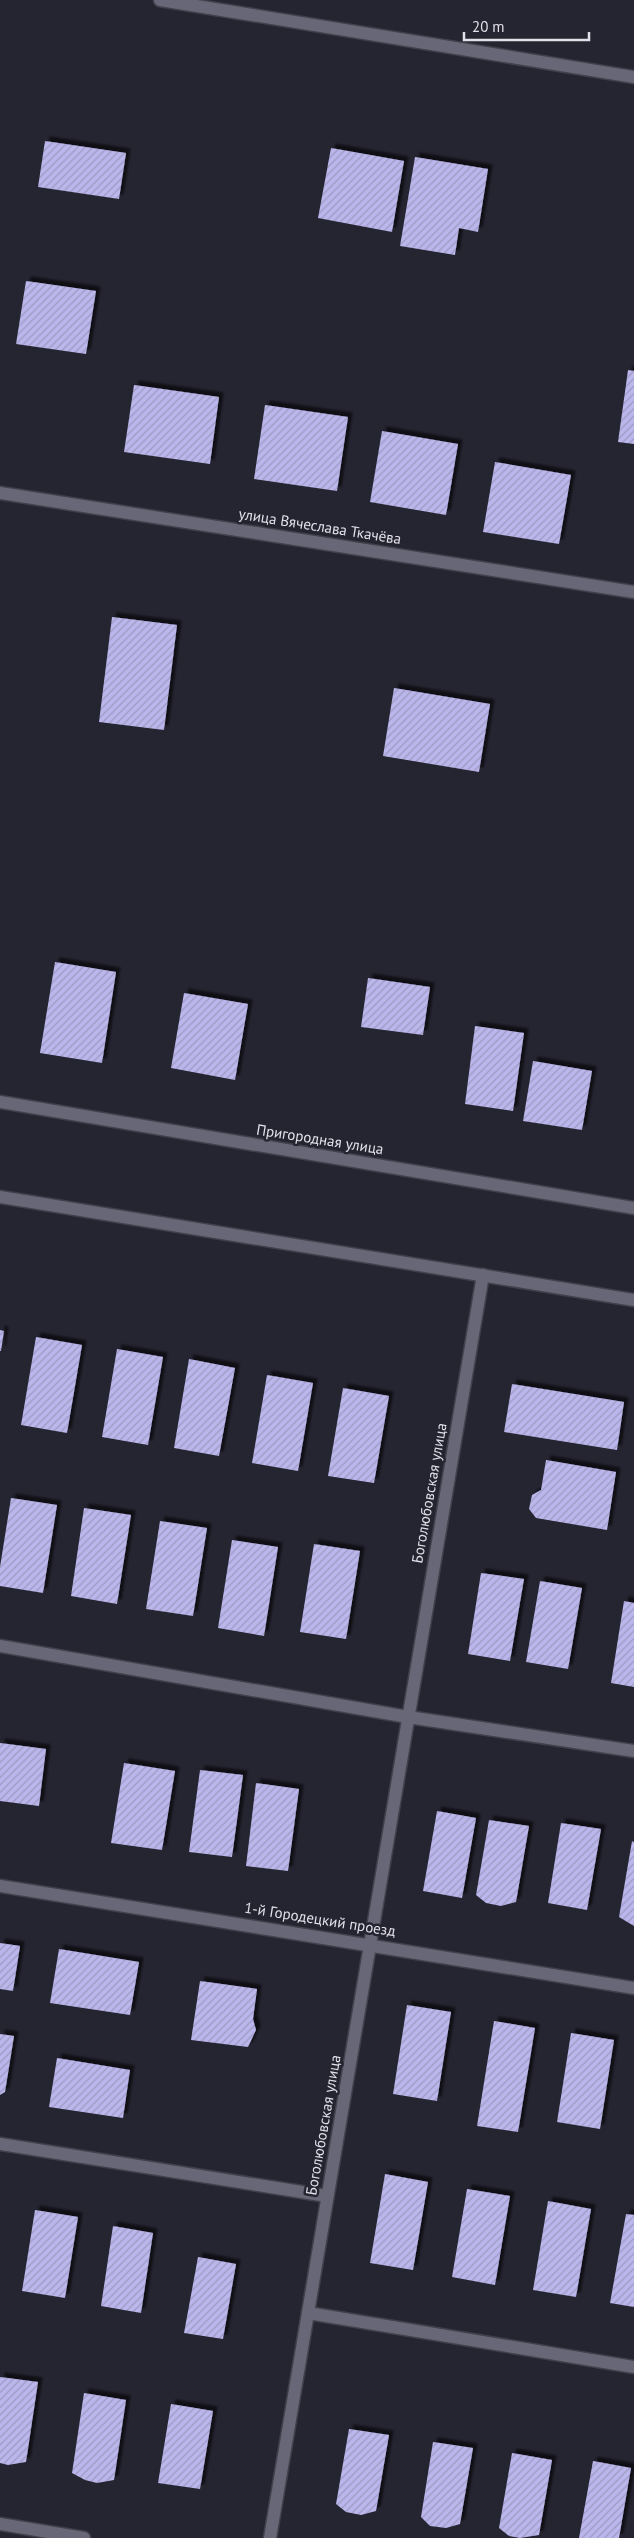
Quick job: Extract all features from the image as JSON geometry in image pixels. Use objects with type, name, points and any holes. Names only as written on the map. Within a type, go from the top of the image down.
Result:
[{"type":"street","points":[[160,0],[634,77]]},
{"type":"street","name":"улица Вячеслава Ткачёва","points":[[0,493],[634,592]]},
{"type":"street","name":"Пригородная улица","points":[[0,1102],[634,1208]]},
{"type":"street","points":[[0,1197],[634,1300]]},
{"type":"street","name":"Боголюбовская улица","points":[[270,2538],[483,1274]]},
{"type":"street","points":[[0,1646],[408,1717],[634,1751]]},
{"type":"street","name":"1-й Городецкий проезд","points":[[0,1886],[370,1944],[634,1988]]},
{"type":"street","points":[[0,2144],[327,2196]]},
{"type":"street","points":[[308,2313],[634,2367]]},
{"type":"street","points":[[0,2524],[84,2538]]},
{"type":"building","points":[[45,141],[126,153],[119,199],[38,187]]},
{"type":"building","points":[[331,148],[404,161],[392,232],[318,218]]},
{"type":"building","points":[[415,157],[488,169],[478,232],[459,228],[455,255],[400,246]]},
{"type":"building","points":[[26,281],[96,291],[86,354],[16,344]]},
{"type":"building","points":[[628,370],[634,371],[634,444],[618,442]]},
{"type":"building","points":[[134,385],[219,397],[210,464],[124,452]]},
{"type":"building","points":[[265,405],[348,417],[337,491],[254,479]]},
{"type":"building","points":[[382,431],[458,444],[446,515],[370,502]]},
{"type":"building","points":[[495,462],[571,475],[559,544],[483,532]]},
{"type":"building","points":[[112,617],[177,625],[164,730],[99,722]]},
{"type":"building","points":[[394,688],[490,704],[479,772],[383,756]]},
{"type":"building","points":[[55,962],[116,972],[102,1063],[40,1053]]},
{"type":"building","points":[[368,978],[430,987],[423,1035],[361,1027]]},
{"type":"building","points":[[184,993],[248,1004],[235,1080],[171,1068]]},
{"type":"building","points":[[475,1026],[524,1033],[513,1111],[465,1104]]},
{"type":"building","points":[[533,1061],[592,1071],[582,1130],[523,1121]]},
{"type":"building","points":[[0,1330],[4,1331],[1,1351],[0,1351]]},
{"type":"building","points":[[36,1337],[82,1345],[67,1433],[21,1425]]},
{"type":"building","points":[[117,1349],[163,1357],[148,1445],[102,1437]]},
{"type":"building","points":[[189,1359],[235,1368],[219,1456],[174,1448]]},
{"type":"building","points":[[267,1375],[313,1383],[298,1471],[252,1463]]},
{"type":"building","points":[[512,1384],[624,1402],[617,1450],[504,1432]]},
{"type":"building","points":[[343,1388],[389,1396],[374,1483],[328,1476]]},
{"type":"building","points":[[546,1460],[616,1472],[607,1530],[536,1518],[529,1509],[532,1495],[541,1490]]},
{"type":"building","points":[[11,1498],[57,1505],[43,1593],[0,1586],[0,1567]]},
{"type":"building","points":[[84,1508],[131,1515],[117,1604],[71,1596]]},
{"type":"building","points":[[160,1521],[207,1528],[193,1616],[146,1609]]},
{"type":"building","points":[[232,1540],[278,1547],[264,1636],[218,1628]]},
{"type":"building","points":[[314,1544],[360,1551],[346,1639],[300,1632]]},
{"type":"building","points":[[481,1573],[524,1579],[510,1661],[468,1654]]},
{"type":"building","points":[[540,1581],[582,1588],[568,1669],[526,1662]]},
{"type":"building","points":[[624,1601],[634,1603],[634,1687],[611,1683]]},
{"type":"building","points":[[0,1743],[46,1749],[39,1806],[0,1801]]},
{"type":"building","points":[[124,1763],[175,1771],[162,1850],[111,1843]]},
{"type":"building","points":[[200,1770],[243,1775],[232,1857],[189,1852]]},
{"type":"building","points":[[256,1783],[299,1789],[288,1871],[246,1866]]},
{"type":"building","points":[[437,1811],[476,1818],[462,1898],[423,1891]]},
{"type":"building","points":[[489,1820],[529,1826],[516,1902],[501,1906],[486,1903],[476,1895]]},
{"type":"building","points":[[561,1823],[601,1829],[587,1910],[548,1903]]},
{"type":"building","points":[[632,1841],[634,1842],[634,1926],[619,1917]]},
{"type":"building","points":[[0,1943],[20,1946],[13,1991],[0,1989]]},
{"type":"building","points":[[59,1949],[139,1962],[130,2015],[50,2003]]},
{"type":"building","points":[[200,1981],[257,1989],[253,2019],[256,2030],[248,2047],[191,2040]]},
{"type":"building","points":[[407,2005],[451,2012],[437,2101],[393,2094]]},
{"type":"building","points":[[494,2021],[535,2028],[518,2132],[477,2126]]},
{"type":"building","points":[[571,2033],[614,2040],[600,2129],[557,2122]]},
{"type":"building","points":[[0,2034],[14,2036],[5,2092],[0,2095]]},
{"type":"building","points":[[57,2058],[130,2070],[123,2118],[49,2107]]},
{"type":"building","points":[[385,2174],[428,2182],[413,2270],[370,2263]]},
{"type":"building","points":[[467,2189],[510,2196],[495,2285],[452,2277]]},
{"type":"building","points":[[548,2201],[591,2209],[576,2297],[533,2290]]},
{"type":"building","points":[[35,2210],[78,2217],[65,2298],[22,2291]]},
{"type":"building","points":[[626,2214],[634,2215],[634,2307],[610,2303]]},
{"type":"building","points":[[113,2226],[153,2233],[141,2313],[101,2306]]},
{"type":"building","points":[[198,2257],[236,2264],[223,2339],[184,2333]]},
{"type":"building","points":[[0,2377],[38,2382],[26,2462],[8,2465],[0,2463]]},
{"type":"building","points":[[84,2393],[126,2400],[114,2480],[97,2483],[85,2480],[72,2473]]},
{"type":"building","points":[[171,2404],[213,2411],[200,2489],[158,2483]]},
{"type":"building","points":[[349,2429],[389,2435],[376,2511],[361,2515],[346,2512],[336,2504]]},
{"type":"building","points":[[433,2442],[473,2448],[460,2524],[446,2528],[430,2526],[421,2517]]},
{"type":"building","points":[[512,2453],[552,2460],[539,2535],[520,2538],[509,2536],[499,2528]]},
{"type":"building","points":[[593,2461],[631,2468],[619,2538],[579,2538]]}]
